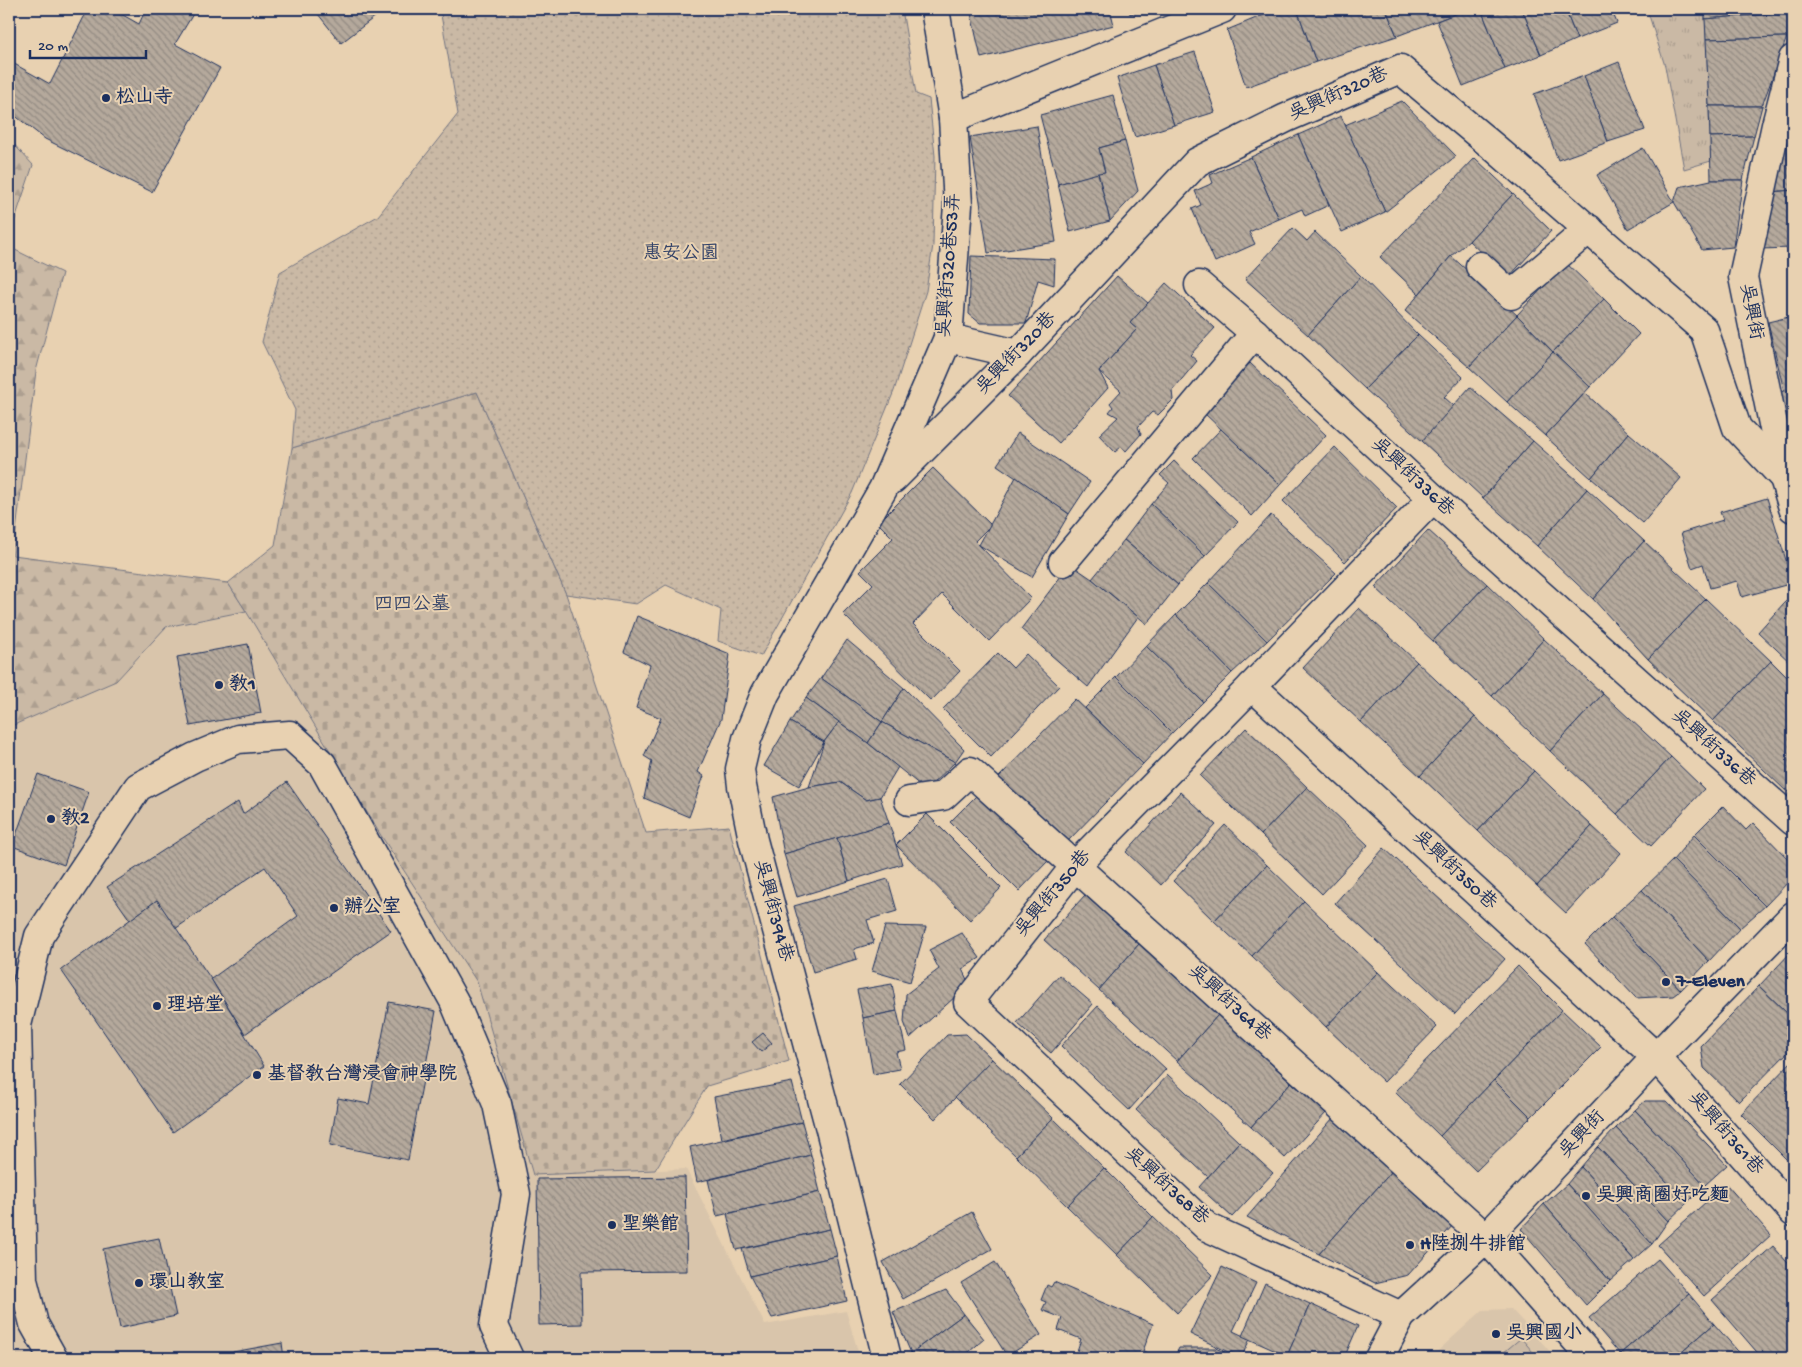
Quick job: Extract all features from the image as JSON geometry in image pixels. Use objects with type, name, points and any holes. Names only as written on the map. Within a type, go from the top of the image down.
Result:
[{"type":"street","name":"吳興街320巷53弄","points":[[883,489],[948,338],[958,205],[953,118],[935,9]]},
{"type":"street","points":[[953,118],[1222,9]]},
{"type":"street","name":"吳興街","points":[[1793,58],[1776,125],[1743,277],[1784,478],[1793,508]]},
{"type":"street","name":"吳興街320巷","points":[[883,489],[1018,354],[1197,162],[1286,118],[1400,68],[1704,330],[1737,428],[1784,478]]},
{"type":"street","points":[[1480,266],[1511,295],[1589,229]]},
{"type":"street","name":"吳興街336巷","points":[[1199,285],[1255,333],[1433,498],[1793,821]]},
{"type":"street","points":[[1063,562],[1255,333]]},
{"type":"street","points":[[948,338],[1018,354]]},
{"type":"street","name":"吳興街394巷","points":[[883,489],[765,694],[747,739],[740,769],[753,840],[830,1128],[887,1358]]},
{"type":"street","name":"吳興街350巷","points":[[968,1002],[1076,865],[1433,498]]},
{"type":"street","name":"吳興街350巷","points":[[1252,686],[1656,1057]]},
{"type":"street","points":[[52,1358],[34,1324],[23,1280],[17,1025],[39,936],[138,787],[195,757],[238,739],[290,735],[322,764],[454,1001],[497,1104],[516,1194],[494,1326],[509,1358]]},
{"type":"street","name":"吳興街364巷","points":[[909,801],[943,796],[970,771],[1486,1238],[1592,1358]]},
{"type":"street","name":"吳興街","points":[[1379,1358],[1401,1316],[1486,1238],[1656,1057],[1793,916]]},
{"type":"street","name":"吳興街368巷","points":[[968,1002],[1207,1226],[1401,1316]]},
{"type":"street","name":"吳興街361巷","points":[[1656,1057],[1793,1210]]},
{"type":"shaded area","name":"基督教台灣浸會神學院","points":[[246,611],[380,834],[477,982],[533,1175],[686,1169],[765,1325],[846,1311],[860,1358],[9,1358],[9,727],[116,681],[166,627]]},
{"type":"shaded area","name":"吳興國小","points":[[1511,1309],[1556,1358],[1430,1358],[1483,1310]]},
{"type":"green space","name":"惠安公園","points":[[440,9],[902,9],[916,94],[929,99],[935,156],[933,245],[926,291],[894,391],[852,493],[761,656],[718,641],[721,610],[666,585],[636,604],[566,594],[477,392],[292,448],[295,410],[262,342],[280,272],[378,216],[458,114]]},
{"type":"green space","points":[[1647,9],[1705,9],[1711,161],[1684,169],[1665,66]]},
{"type":"green space","points":[[9,139],[33,165],[9,237]]},
{"type":"green space","points":[[9,247],[62,273],[36,371],[13,555],[228,583],[246,611],[166,627],[116,681],[9,727]]},
{"type":"green space","name":"四四公墓","points":[[477,392],[566,594],[646,833],[729,826],[789,1061],[707,1086],[655,1170],[533,1175],[477,982],[380,834],[228,583],[275,545],[292,448]]},
{"type":"green space","points":[[1521,1338],[1538,1358],[1497,1358]]},
{"type":"building","name":"松山寺","points":[[88,9],[112,9],[139,24],[146,9],[196,9],[175,44],[220,68],[152,192],[45,139],[9,111],[9,61],[50,84]]},
{"type":"building","points":[[314,9],[385,9],[341,43]]},
{"type":"building","points":[[970,9],[1110,9],[1114,25],[981,58]]},
{"type":"building","points":[[1129,9],[1152,9],[1130,14]]},
{"type":"building","points":[[1278,9],[1297,9],[1316,62],[1246,87],[1227,30]]},
{"type":"building","points":[[1297,9],[1386,9],[1397,36],[1316,62]]},
{"type":"building","points":[[1386,9],[1468,9],[1397,36]]},
{"type":"building","points":[[1468,9],[1481,9],[1505,69],[1463,86],[1437,21]]},
{"type":"building","points":[[1481,9],[1522,9],[1541,55],[1505,69]]},
{"type":"building","points":[[1522,9],[1565,9],[1577,39],[1541,55]]},
{"type":"building","points":[[1565,9],[1611,9],[1617,23],[1577,39]]},
{"type":"building","points":[[1705,9],[1793,9],[1793,12],[1705,19]]},
{"type":"building","points":[[1793,12],[1787,37],[1706,39],[1705,19]]},
{"type":"building","points":[[1787,37],[1762,106],[1709,106],[1706,39]]},
{"type":"building","points":[[1195,52],[1215,112],[1174,125],[1154,65]]},
{"type":"building","points":[[1619,62],[1645,130],[1608,142],[1584,76]]},
{"type":"building","points":[[1154,65],[1174,125],[1135,137],[1117,78]]},
{"type":"building","points":[[1584,76],[1608,142],[1558,160],[1534,94]]},
{"type":"building","points":[[1113,95],[1125,141],[1099,148],[1105,172],[1058,184],[1040,115]]},
{"type":"building","points":[[1402,101],[1456,156],[1385,212],[1345,125]]},
{"type":"building","points":[[1709,106],[1762,106],[1754,136],[1710,137]]},
{"type":"building","points":[[1341,116],[1385,212],[1342,232],[1298,135]]},
{"type":"building","points":[[1790,122],[1793,122],[1793,190],[1772,192]]},
{"type":"building","points":[[1037,126],[1056,242],[988,253],[970,137]]},
{"type":"building","points":[[1298,135],[1329,205],[1305,216],[1302,209],[1279,219],[1251,157]]},
{"type":"building","points":[[1754,136],[1743,180],[1711,180],[1710,137]]},
{"type":"building","points":[[1125,141],[1138,191],[1110,221],[1098,173],[1105,172],[1099,148]]},
{"type":"building","points":[[1643,148],[1674,202],[1628,229],[1597,175]]},
{"type":"building","points":[[1251,157],[1279,219],[1249,232],[1255,244],[1215,262],[1192,209],[1201,205],[1195,191],[1213,183],[1210,175]]},
{"type":"building","points":[[1475,158],[1513,194],[1469,241],[1451,256],[1419,294],[1380,257]]},
{"type":"building","points":[[1098,173],[1110,221],[1070,232],[1058,184]]},
{"type":"building","points":[[1711,180],[1743,180],[1733,247],[1702,250],[1674,202],[1679,187]]},
{"type":"building","points":[[1793,190],[1793,248],[1760,249],[1772,192]]},
{"type":"building","points":[[1513,194],[1551,231],[1508,278],[1469,241]]},
{"type":"building","points":[[1293,228],[1307,241],[1315,232],[1361,276],[1308,335],[1245,279]]},
{"type":"building","points":[[971,256],[1055,259],[1054,285],[1038,280],[1026,323],[980,323],[969,314]]},
{"type":"building","points":[[1451,256],[1517,315],[1469,367],[1405,311]]},
{"type":"building","points":[[1566,263],[1604,299],[1553,352],[1517,315]]},
{"type":"building","points":[[1117,276],[1148,303],[1130,323],[1137,329],[1099,371],[1108,388],[1059,443],[1008,396]]},
{"type":"building","points":[[1361,276],[1418,335],[1365,389],[1308,335]]},
{"type":"building","points":[[1166,283],[1215,328],[1190,355],[1197,361],[1172,391],[1173,400],[1158,415],[1152,412],[1138,427],[1141,434],[1126,451],[1121,447],[1115,452],[1099,435],[1118,417],[1109,412],[1113,407],[1110,403],[1121,391],[1099,371],[1137,329],[1130,323]]},
{"type":"building","points":[[1604,299],[1639,334],[1590,387],[1553,352]]},
{"type":"building","points":[[1517,315],[1553,352],[1507,402],[1469,367]]},
{"type":"building","points":[[1793,316],[1793,389],[1784,391],[1768,322]]},
{"type":"building","points":[[1418,335],[1463,377],[1444,397],[1454,406],[1422,441],[1365,389]]},
{"type":"building","points":[[1553,352],[1590,387],[1545,436],[1507,402]]},
{"type":"building","points":[[1250,363],[1326,435],[1280,485],[1204,413]]},
{"type":"building","points":[[1470,387],[1533,441],[1483,498],[1422,441]]},
{"type":"building","points":[[1793,389],[1793,418],[1781,421],[1775,393]]},
{"type":"building","points":[[1585,393],[1629,433],[1591,478],[1545,436]]},
{"type":"building","points":[[1221,429],[1280,485],[1252,516],[1193,458]]},
{"type":"building","points":[[1018,433],[1090,482],[1069,514],[997,465]]},
{"type":"building","points":[[1629,433],[1681,478],[1643,523],[1591,478]]},
{"type":"building","points":[[1533,441],[1587,489],[1537,546],[1483,498]]},
{"type":"building","points":[[1335,447],[1397,508],[1345,562],[1283,501]]},
{"type":"building","points":[[1174,461],[1238,522],[1205,556],[1151,504],[1169,483],[1160,475]]},
{"type":"building","points":[[933,468],[991,525],[975,541],[1031,598],[989,641],[942,594],[913,624],[960,671],[931,701],[843,614],[873,584],[860,571],[893,538],[878,523]]},
{"type":"building","points":[[1016,477],[1069,514],[1032,577],[979,545]]},
{"type":"building","points":[[1587,489],[1644,541],[1593,599],[1537,546]]},
{"type":"building","points":[[1767,498],[1793,583],[1742,597],[1737,581],[1710,588],[1703,564],[1692,568],[1681,533],[1723,520],[1720,512]]},
{"type":"building","points":[[1151,504],[1205,556],[1178,585],[1124,540]]},
{"type":"building","points":[[1271,515],[1336,573],[1267,641],[1208,583]]},
{"type":"building","points":[[1428,530],[1487,584],[1433,641],[1375,587]]},
{"type":"building","points":[[1124,540],[1178,585],[1147,624],[1092,579]]},
{"type":"building","points":[[1644,541],[1706,599],[1648,659],[1593,599]]},
{"type":"building","points":[[1070,564],[1092,579],[1138,617],[1088,687],[1021,629]]},
{"type":"building","points":[[1208,583],[1267,641],[1232,673],[1176,615]]},
{"type":"building","points":[[1487,584],[1544,639],[1492,696],[1433,641]]},
{"type":"building","points":[[1793,593],[1793,665],[1758,632]]},
{"type":"building","points":[[1706,599],[1771,661],[1713,721],[1648,659]]},
{"type":"building","points":[[1359,608],[1417,662],[1361,722],[1303,668]]},
{"type":"building","points":[[1176,615],[1232,673],[1203,702],[1146,646]]},
{"type":"building","points":[[637,616],[730,654],[721,719],[698,772],[704,776],[689,817],[644,798],[652,761],[644,756],[661,718],[636,708],[650,665],[624,652]]},
{"type":"building","points":[[1544,639],[1603,694],[1550,751],[1492,696]]},
{"type":"building","points":[[847,640],[904,688],[882,722],[821,678]]},
{"type":"building","name":"教1","points":[[248,644],[261,713],[190,726],[177,657]]},
{"type":"building","points":[[1146,646],[1203,702],[1172,733],[1116,677]]},
{"type":"building","points":[[998,653],[1013,668],[1026,654],[1059,686],[991,757],[943,709]]},
{"type":"building","points":[[1771,661],[1793,683],[1793,788],[1788,793],[1713,721]]},
{"type":"building","points":[[1417,662],[1475,717],[1420,776],[1361,722]]},
{"type":"building","points":[[1116,677],[1172,733],[1143,764],[1085,708]]},
{"type":"building","points":[[821,678],[882,722],[868,743],[806,698]]},
{"type":"building","points":[[904,688],[964,749],[955,762],[882,722]]},
{"type":"building","points":[[1603,694],[1671,757],[1617,814],[1550,751]]},
{"type":"building","points":[[806,698],[839,722],[824,742],[790,722]]},
{"type":"building","points":[[1075,699],[1143,764],[1066,843],[999,777]]},
{"type":"building","points":[[1475,717],[1534,771],[1478,831],[1420,776]]},
{"type":"building","points":[[790,722],[824,742],[799,786],[764,766]]},
{"type":"building","points":[[839,722],[898,767],[880,797],[866,800],[840,782],[809,787],[824,742]]},
{"type":"building","points":[[882,722],[955,762],[926,790],[868,743]]},
{"type":"building","points":[[1246,728],[1307,787],[1261,835],[1200,776]]},
{"type":"building","points":[[1671,757],[1704,789],[1651,846],[1617,814]]},
{"type":"building","points":[[1534,771],[1592,826],[1537,886],[1478,831]]},
{"type":"building","name":"教2","points":[[38,774],[89,792],[64,865],[12,846]]},
{"type":"building","name":"辦公室","points":[[287,782],[391,931],[245,1034],[211,979],[298,916],[265,867],[175,929],[157,900],[130,920],[107,887],[238,802],[243,814]]},
{"type":"building","points":[[840,782],[866,800],[880,797],[889,823],[784,854],[773,797],[809,787]]},
{"type":"building","points":[[1307,787],[1368,845],[1322,894],[1261,835]]},
{"type":"building","points":[[1180,792],[1216,825],[1161,885],[1126,852]]},
{"type":"building","points":[[979,793],[1048,861],[1019,891],[950,822]]},
{"type":"building","points":[[1723,806],[1746,830],[1753,823],[1793,864],[1793,877],[1765,906],[1694,835]]},
{"type":"building","points":[[927,814],[1001,888],[970,920],[896,845]]},
{"type":"building","points":[[889,823],[902,864],[849,881],[837,838]]},
{"type":"building","points":[[1225,825],[1267,865],[1214,921],[1173,881]]},
{"type":"building","points":[[1592,826],[1621,853],[1566,913],[1537,886]]},
{"type":"building","points":[[1694,835],[1765,906],[1740,928],[1673,860]]},
{"type":"building","points":[[837,838],[849,881],[797,897],[784,854]]},
{"type":"building","points":[[1384,848],[1505,959],[1455,1014],[1335,903]]},
{"type":"building","points":[[1673,860],[1740,928],[1709,961],[1642,890]]},
{"type":"building","points":[[1267,865],[1304,901],[1252,956],[1214,921]]},
{"type":"building","points":[[888,879],[897,911],[867,920],[874,943],[854,949],[857,959],[813,972],[794,906]]},
{"type":"building","points":[[1642,890],[1709,961],[1681,990],[1612,917]]},
{"type":"building","points":[[1085,895],[1139,944],[1099,990],[1044,940]]},
{"type":"building","name":"理培堂","points":[[157,900],[211,979],[264,1066],[173,1132],[61,970]]},
{"type":"building","points":[[1304,901],[1378,972],[1326,1027],[1252,956]]},
{"type":"building","points":[[1612,917],[1681,990],[1673,996],[1636,998],[1585,944]]},
{"type":"building","points":[[885,926],[926,927],[910,982],[872,971]]},
{"type":"building","points":[[962,933],[980,958],[962,969],[969,984],[910,1038],[904,1022],[906,994],[939,969],[929,950]]},
{"type":"building","points":[[1139,944],[1218,1015],[1177,1061],[1099,990]]},
{"type":"building","points":[[1793,950],[1793,1019],[1759,986]]},
{"type":"building","points":[[1518,966],[1562,1010],[1440,1136],[1395,1092]]},
{"type":"building","points":[[1378,972],[1437,1027],[1384,1082],[1326,1027]]},
{"type":"building","points":[[1059,975],[1093,1004],[1051,1053],[1017,1023]]},
{"type":"building","points":[[892,984],[897,1011],[863,1018],[857,990]]},
{"type":"building","points":[[1759,986],[1793,1019],[1793,1047],[1739,1102],[1704,1068],[1701,1046]]},
{"type":"building","points":[[389,1002],[436,1011],[408,1160],[330,1145],[338,1098],[369,1104]]},
{"type":"building","points":[[1098,1006],[1166,1069],[1129,1110],[1061,1046]]},
{"type":"building","points":[[1562,1010],[1601,1047],[1531,1117],[1494,1080]]},
{"type":"building","points":[[897,1011],[906,1050],[896,1052],[900,1069],[873,1074],[863,1018]]},
{"type":"building","points":[[1218,1015],[1291,1082],[1251,1127],[1177,1061]]},
{"type":"building","points":[[763,1033],[772,1043],[761,1052],[752,1042]]},
{"type":"building","points":[[966,1034],[992,1059],[935,1119],[900,1084],[947,1035]]},
{"type":"building","points":[[992,1059],[1053,1118],[1016,1156],[955,1097]]},
{"type":"building","points":[[1793,1060],[1793,1166],[1741,1114]]},
{"type":"building","points":[[1168,1075],[1239,1142],[1208,1177],[1136,1110]]},
{"type":"building","points":[[1494,1080],[1531,1117],[1476,1171],[1440,1136]]},
{"type":"building","points":[[792,1082],[802,1122],[722,1139],[714,1097]]},
{"type":"building","points":[[1291,1082],[1326,1113],[1285,1158],[1251,1127]]},
{"type":"building","points":[[1645,1101],[1666,1101],[1727,1165],[1705,1185],[1635,1110]]},
{"type":"building","points":[[1635,1110],[1705,1185],[1687,1203],[1616,1128]]},
{"type":"building","points":[[1053,1118],[1104,1168],[1067,1206],[1016,1156]]},
{"type":"building","points":[[1333,1118],[1393,1170],[1319,1254],[1247,1217]]},
{"type":"building","points":[[802,1122],[811,1155],[697,1182],[690,1147]]},
{"type":"building","points":[[1616,1128],[1687,1203],[1668,1221],[1598,1147]]},
{"type":"building","points":[[1239,1142],[1273,1173],[1232,1217],[1199,1187]]},
{"type":"building","points":[[1598,1147],[1668,1221],[1652,1244],[1581,1167]]},
{"type":"building","points":[[811,1155],[820,1192],[717,1216],[708,1180]]},
{"type":"building","points":[[1581,1167],[1652,1244],[1634,1260],[1567,1184]]},
{"type":"building","points":[[1104,1168],[1153,1217],[1117,1255],[1067,1206]]},
{"type":"building","points":[[1393,1170],[1454,1224],[1408,1275],[1375,1283],[1319,1254]]},
{"type":"building","name":"聖樂館","points":[[685,1177],[687,1271],[581,1272],[582,1324],[539,1325],[537,1179]]},
{"type":"building","points":[[1567,1184],[1634,1260],[1610,1281],[1544,1204]]},
{"type":"building","points":[[1726,1184],[1771,1235],[1704,1296],[1658,1245]]},
{"type":"building","points":[[820,1192],[830,1229],[736,1250],[727,1214]]},
{"type":"building","points":[[1544,1204],[1610,1281],[1586,1305],[1521,1229]]},
{"type":"building","points":[[972,1212],[992,1249],[903,1299],[883,1262]]},
{"type":"building","points":[[1153,1217],[1213,1275],[1177,1313],[1117,1255]]},
{"type":"building","points":[[830,1229],[837,1256],[750,1276],[742,1249]]},
{"type":"building","name":"環山教室","points":[[159,1238],[176,1316],[120,1328],[103,1249]]},
{"type":"building","points":[[1773,1246],[1793,1269],[1793,1358],[1762,1358],[1712,1300]]},
{"type":"building","points":[[837,1256],[847,1301],[772,1318],[750,1276]]},
{"type":"building","points":[[1658,1259],[1689,1294],[1620,1354],[1589,1318]]},
{"type":"building","points":[[995,1262],[1041,1335],[1007,1356],[961,1283]]},
{"type":"building","points":[[1222,1267],[1256,1283],[1233,1331],[1250,1339],[1241,1358],[1190,1334]]},
{"type":"building","points":[[1054,1282],[1153,1324],[1143,1351],[1159,1358],[1075,1357],[1081,1339],[1058,1330],[1062,1318],[1042,1310],[1046,1302],[1041,1300],[1047,1285],[1051,1287]]},
{"type":"building","points":[[1265,1283],[1310,1304],[1287,1356],[1242,1336]]},
{"type":"building","points":[[946,1290],[964,1314],[911,1353],[893,1312]]},
{"type":"building","points":[[1689,1294],[1714,1324],[1675,1358],[1624,1358],[1620,1354]]},
{"type":"building","points":[[1310,1304],[1358,1326],[1344,1358],[1286,1358]]},
{"type":"building","points":[[964,1314],[984,1339],[962,1358],[913,1358],[911,1353]]},
{"type":"building","points":[[1714,1324],[1744,1358],[1675,1358]]},
{"type":"building","points":[[282,1343],[284,1358],[234,1358],[233,1352]]},
{"type":"building","points":[[1179,1348],[1215,1348],[1227,1353],[1225,1358],[1174,1358]]},
{"type":"building","points":[[984,1352],[996,1358],[981,1358]]},
{"type":"place","name":"松山寺","points":[[106,98]]},
{"type":"place","name":"教1","points":[[219,685]]},
{"type":"place","name":"教2","points":[[51,819]]},
{"type":"place","name":"辦公室","points":[[334,908]]},
{"type":"place","name":"7-Eleven","points":[[1666,982]]},
{"type":"place","name":"理培堂","points":[[157,1006]]},
{"type":"place","name":"基督教台灣浸會神學院","points":[[257,1075]]},
{"type":"place","name":"吳興商圈好吃麵","points":[[1586,1196]]},
{"type":"place","name":"聖樂館","points":[[612,1225]]},
{"type":"place","name":"H陸捌牛排館","points":[[1410,1245]]},
{"type":"place","name":"環山教室","points":[[139,1283]]},
{"type":"place","name":"吳興國小","points":[[1496,1334]]}]
